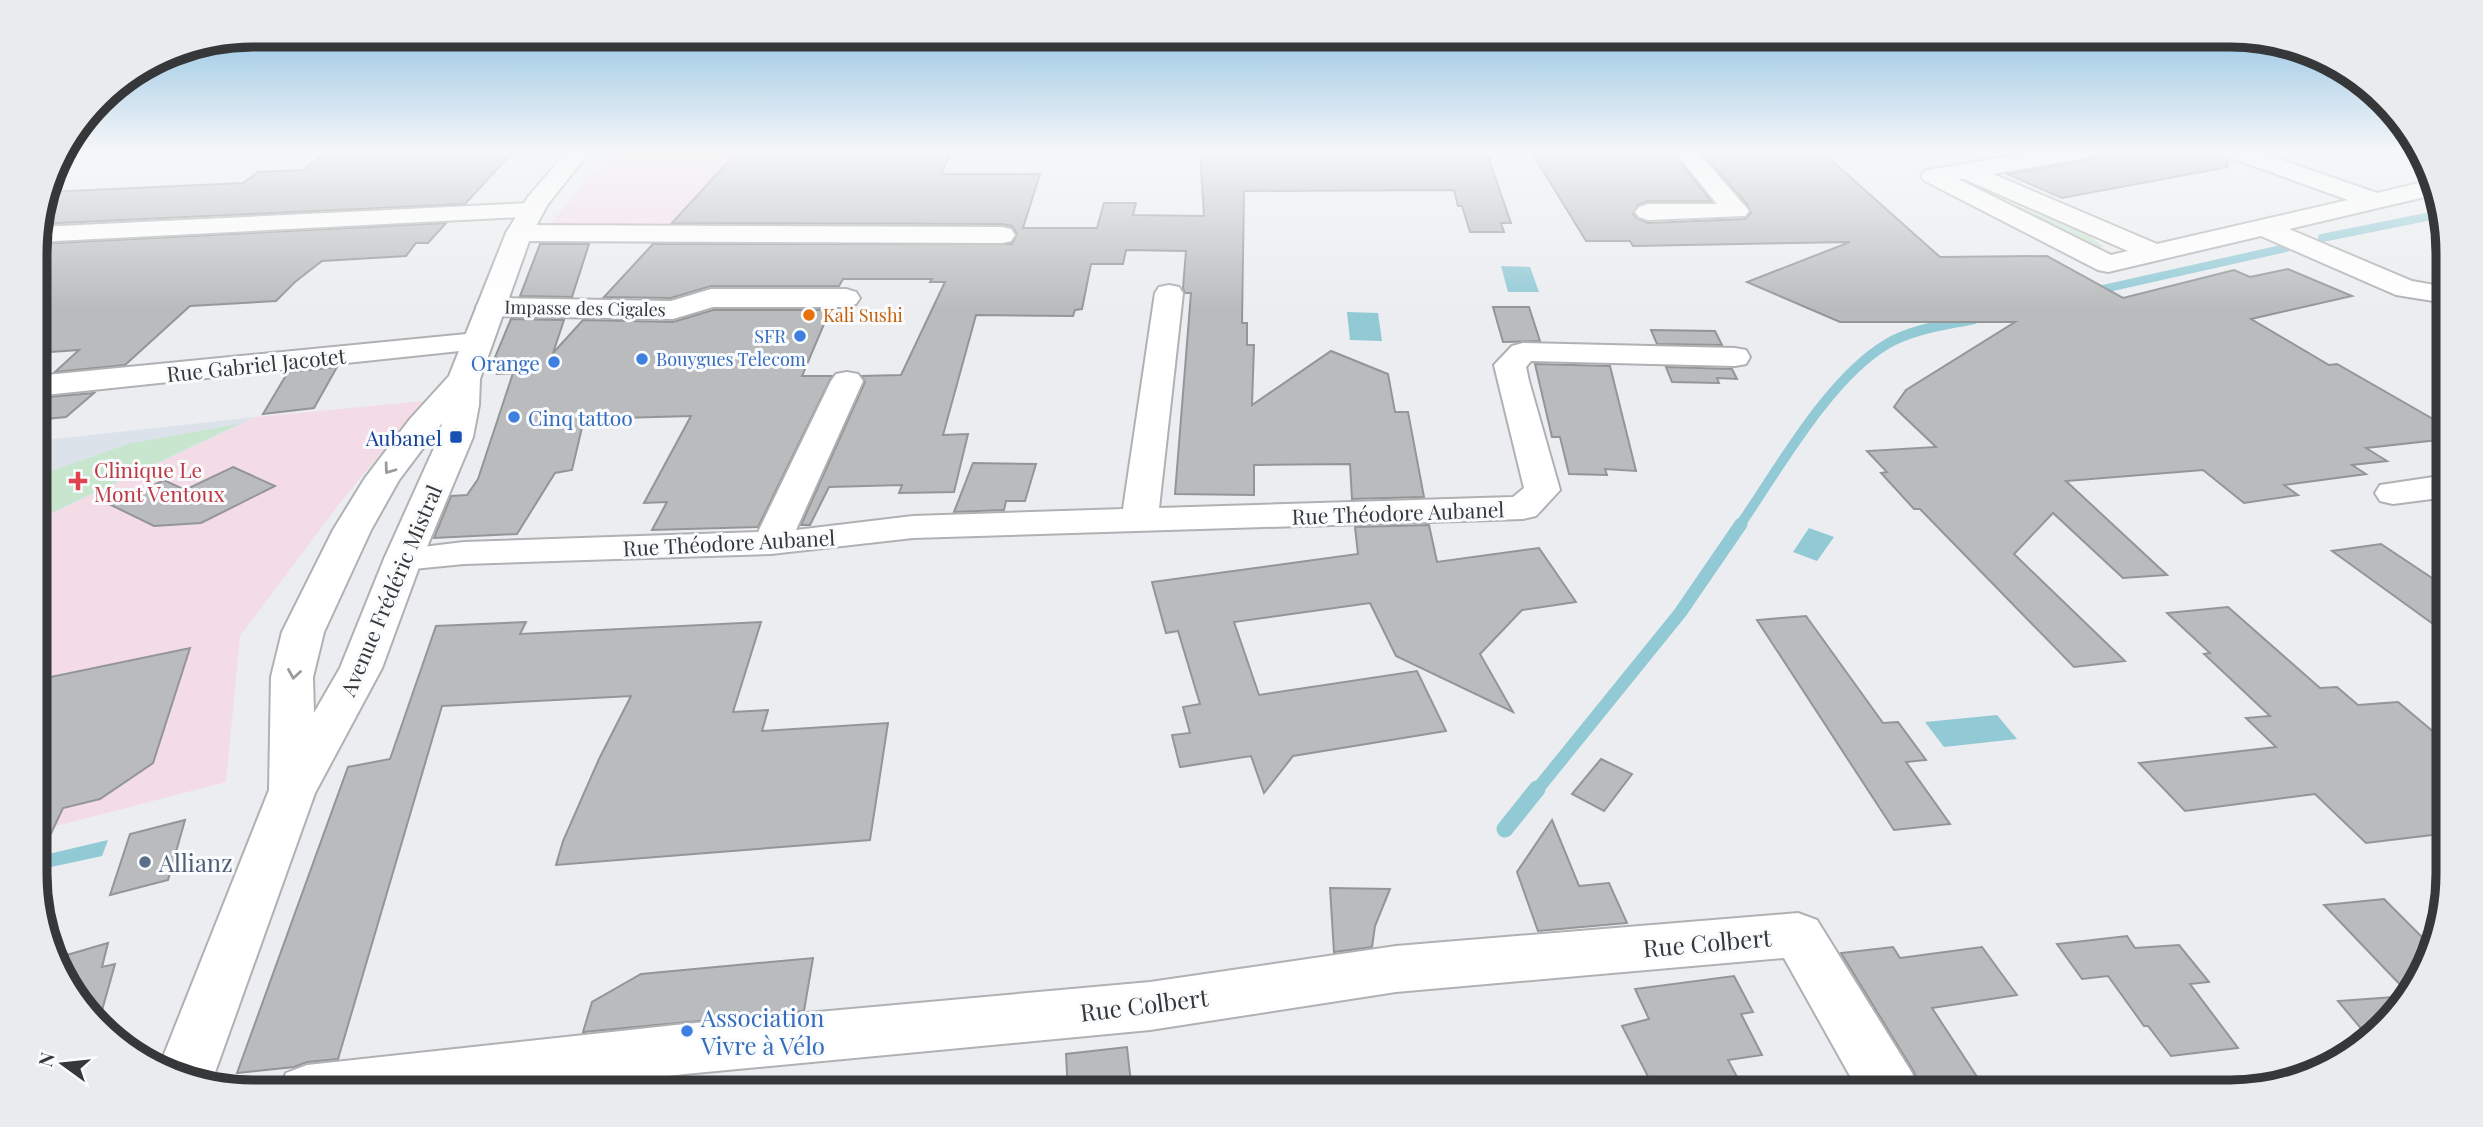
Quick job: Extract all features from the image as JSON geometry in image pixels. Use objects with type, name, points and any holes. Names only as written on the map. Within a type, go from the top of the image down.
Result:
[{"type":"street","name":"Avenue Frédéric Mistral","points":[[188,1069],[291,793],[361,668],[403,559],[456,437],[463,405],[464,379],[477,342],[525,222],[539,204]]},
{"type":"street","points":[[1648,212],[1736,211],[1730,204]]},
{"type":"street","points":[[1988,204],[2108,264],[2267,229],[2365,204]]},
{"type":"street","points":[[48,235],[525,222],[1002,235]]},
{"type":"street","points":[[2267,229],[2406,289],[2436,294]]},
{"type":"street","points":[[1140,518],[1168,293]]},
{"type":"street","name":"Impasse des Cigales","points":[[490,307],[673,310],[711,298],[846,298]]},
{"type":"street","name":"Rue Gabriel Jacotet","points":[[48,385],[477,342]]},
{"type":"street","name":"Rue Théodore Aubanel","points":[[403,559],[464,553],[771,543],[913,527],[1522,508],[1542,490],[1510,365],[1523,352],[1735,356]]},
{"type":"street","name":"Avenue Frédéric Mistral","points":[[291,793],[292,677],[303,632],[352,530],[383,478],[422,426],[464,379]]},
{"type":"street","points":[[771,543],[847,381]]},
{"type":"street","points":[[2393,493],[2436,487]]},
{"type":"street","name":"Rue Colbert","points":[[413,1080],[685,1049],[1150,1006],[1396,969],[1798,934],[1883,1079]]},
{"type":"shaded area","points":[[568,204],[851,204],[830,232],[547,228]]},
{"type":"shaded area","points":[[424,401],[343,499],[240,636],[226,782],[47,828],[48,516],[256,417]]},
{"type":"shaded area","name":"Clinique Le Mont Ventoux","points":[[256,417],[48,516],[48,440]]},
{"type":"green space","points":[[2006,204],[2013,204],[2089,236],[2104,247],[2096,247]]},
{"type":"green space","points":[[239,424],[48,515],[48,472],[128,444]]},
{"type":"water","points":[[1501,266],[1530,267],[1539,292],[1508,292]]},
{"type":"water","points":[[1347,312],[1378,313],[1382,341],[1350,340]]},
{"type":"water","points":[[1809,528],[1834,537],[1817,561],[1793,552]]},
{"type":"water","points":[[1997,715],[2017,739],[1944,747],[1925,722]]},
{"type":"water","points":[[108,840],[102,856],[47,868],[47,854]]},
{"type":"building","points":[[53,204],[465,204],[50,224]]},
{"type":"building","points":[[690,204],[1031,204],[1023,228],[1097,228],[1104,204],[1136,204],[1133,215],[1204,216],[1203,204],[1244,204],[1242,323],[1247,323],[1247,345],[1254,345],[1252,405],[1331,351],[1388,374],[1395,412],[1408,412],[1424,497],[1352,499],[1350,464],[1254,465],[1254,495],[1175,494],[1191,293],[1185,293],[1183,288],[1186,251],[1126,250],[1123,264],[1091,264],[1082,309],[1075,310],[1073,316],[976,315],[943,435],[968,434],[954,492],[899,493],[902,485],[829,487],[810,525],[801,525],[865,382],[862,376],[901,375],[945,282],[930,282],[932,279],[843,279],[839,286],[711,286],[671,298],[604,297],[653,244],[1012,244],[1017,234],[1012,226],[1002,224],[672,223]]},
{"type":"building","points":[[1457,204],[1504,204],[1511,223],[1501,223],[1504,232],[1470,232],[1462,206]]},
{"type":"building","points":[[1563,204],[1642,204],[1633,214],[1648,223],[1745,219],[1751,213],[1747,204],[1880,204],[1940,257],[2047,256],[2123,298],[2234,270],[2250,277],[2288,269],[2352,296],[2251,319],[2329,365],[2337,364],[2436,421],[2436,440],[2366,448],[2387,461],[2352,465],[2366,474],[2284,485],[2298,495],[2244,503],[2203,470],[2066,481],[2167,575],[2123,578],[2053,513],[2014,554],[2125,661],[2074,667],[1920,509],[1914,509],[1881,473],[1887,472],[1867,451],[1936,447],[1894,407],[1906,390],[2015,322],[1840,322],[1747,282],[1850,242],[1633,246],[1630,241],[1586,241]]},
{"type":"building","points":[[446,223],[428,243],[416,243],[406,256],[322,261],[276,301],[190,306],[125,365],[55,372],[79,350],[48,352],[48,243]]},
{"type":"building","points":[[540,244],[589,244],[572,297],[520,296]]},
{"type":"building","points":[[1493,307],[1529,307],[1540,341],[1503,342]]},
{"type":"building","points":[[713,310],[830,310],[802,376],[832,376],[758,527],[652,530],[667,502],[644,503],[691,416],[584,419],[572,470],[555,473],[517,534],[434,538],[451,496],[467,495],[478,479],[513,373],[497,374],[503,361],[493,362],[511,319],[564,320],[553,353],[583,320],[673,322]]},
{"type":"building","points":[[1651,330],[1715,331],[1722,345],[1657,344]]},
{"type":"building","points":[[1535,364],[1610,366],[1636,471],[1605,469],[1607,475],[1569,474],[1560,437],[1552,437]]},
{"type":"building","points":[[337,367],[314,408],[263,414],[288,372]]},
{"type":"building","points":[[1666,367],[1732,369],[1737,379],[1717,378],[1719,383],[1672,382]]},
{"type":"building","points":[[94,393],[66,417],[48,419],[48,397]]},
{"type":"building","points":[[973,463],[1036,464],[1025,501],[1006,501],[1004,510],[954,512]]},
{"type":"building","points":[[233,467],[275,486],[201,523],[154,526],[111,505],[164,480],[185,490]]},
{"type":"building","points":[[1429,525],[1437,562],[1539,548],[1576,602],[1522,610],[1480,654],[1513,712],[1396,656],[1370,603],[1234,622],[1259,695],[1417,671],[1446,731],[1293,756],[1264,793],[1251,756],[1180,767],[1172,735],[1190,733],[1183,707],[1200,704],[1178,631],[1166,633],[1152,582],[1358,554],[1355,527]]},
{"type":"building","points":[[2381,544],[2436,581],[2436,626],[2332,551]]},
{"type":"building","points":[[2228,607],[2320,688],[2337,687],[2358,705],[2398,702],[2436,734],[2436,834],[2366,843],[2315,794],[2185,811],[2139,763],[2276,747],[2246,718],[2270,716],[2204,654],[2210,653],[2167,613]]},
{"type":"building","points":[[1806,616],[1883,723],[1898,722],[1926,760],[1906,762],[1950,824],[1894,830],[1757,620]]},
{"type":"building","points":[[526,622],[520,634],[761,622],[733,712],[768,710],[762,731],[888,723],[870,840],[556,865],[563,841],[599,759],[631,696],[442,706],[338,1059],[237,1073],[348,767],[390,759],[436,626]]},
{"type":"building","points":[[190,648],[153,763],[100,799],[63,808],[47,842],[47,678]]},
{"type":"building","points":[[1601,759],[1632,774],[1604,811],[1572,794]]},
{"type":"building","points":[[185,820],[168,880],[110,895],[130,834]]},
{"type":"building","points":[[1552,820],[1579,886],[1609,883],[1627,923],[1538,931],[1517,872]]},
{"type":"building","points":[[1330,888],[1390,889],[1375,926],[1372,947],[1334,952]]},
{"type":"building","points":[[2384,899],[2425,940],[2401,986],[2324,905]]},
{"type":"building","points":[[2127,936],[2135,948],[2179,945],[2209,982],[2190,984],[2238,1048],[2171,1056],[2148,1026],[2144,1026],[2108,976],[2082,979],[2057,944]]},
{"type":"building","points":[[108,943],[102,967],[115,964],[102,1012],[90,999],[65,956]]},
{"type":"building","points":[[1893,947],[1900,958],[1982,947],[2017,995],[1932,1008],[1979,1079],[1917,1079],[1841,953]]},
{"type":"building","points":[[813,958],[804,1011],[583,1032],[592,1002],[641,974]]},
{"type":"building","points":[[1734,976],[1753,1012],[1741,1014],[1762,1055],[1728,1060],[1738,1079],[1649,1079],[1622,1026],[1649,1019],[1635,989]]},
{"type":"building","points":[[2394,997],[2363,1030],[2338,1001]]},
{"type":"building","points":[[1127,1047],[1131,1080],[1067,1080],[1066,1054]]},
{"type":"waterway","points":[[2322,238],[2432,216]]},
{"type":"waterway","points":[[2090,292],[2286,248]]},
{"type":"waterway","points":[[1740,525],[1806,427],[1845,379],[1866,359],[1887,344],[1907,335],[1974,319]]},
{"type":"waterway","points":[[1536,791],[1680,613],[1741,524]]},
{"type":"waterway","points":[[1505,829],[1537,789]]},
{"type":"place","name":"Kali Sushi","points":[[809,315]]},
{"type":"place","name":"SFR","points":[[800,336]]},
{"type":"place","name":"Bouygues Telecom","points":[[642,359]]},
{"type":"place","name":"Orange","points":[[554,362]]},
{"type":"place","name":"Cinq tattoo","points":[[514,417]]},
{"type":"place","name":"Aubanel","points":[[456,437]]},
{"type":"place","name":"Clinique Le Mont Ventoux","points":[[78,481]]},
{"type":"place","name":"Allianz","points":[[145,862]]},
{"type":"place","name":"Association Vivre à Vélo","points":[[687,1031]]}]
